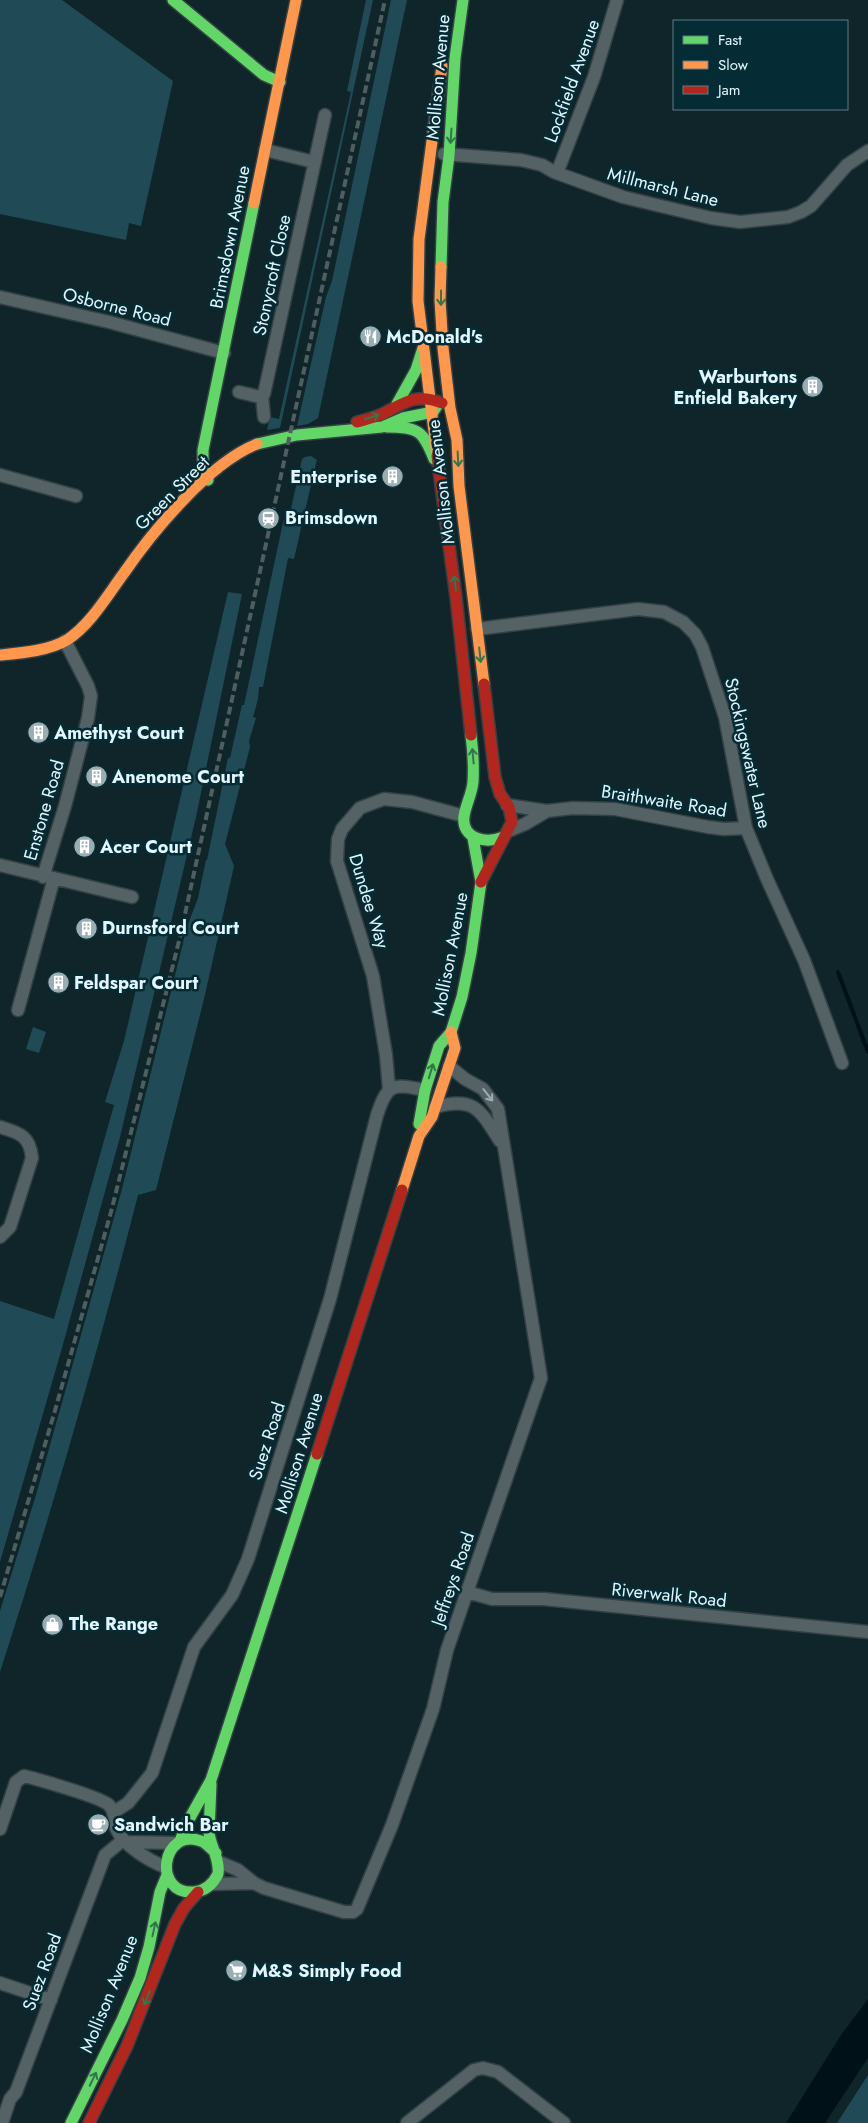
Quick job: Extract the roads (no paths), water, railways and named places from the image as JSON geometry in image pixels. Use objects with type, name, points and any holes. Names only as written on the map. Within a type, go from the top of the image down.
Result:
[{"type":"main road","points":[[173,0],[264,75],[280,82]]},
{"type":"main road","name":"Brimsdown Avenue","points":[[208,480],[203,469],[203,450],[296,0]]},
{"type":"main road","name":"Mollison Avenue","points":[[71,2123],[115,2035],[147,1956],[155,1927],[161,1884],[166,1871],[165,1859],[178,1842],[211,1780],[295,1526],[419,1136],[420,1112],[439,1046],[451,1032],[462,997],[482,882],[512,822],[511,815],[495,777],[459,486],[457,440],[450,408],[442,348],[440,300],[443,202],[449,156],[455,58],[463,0]]},
{"type":"main road","name":"Mollison Avenue","points":[[444,53],[419,239],[418,301],[423,348],[434,399],[432,412],[474,764],[472,790],[467,810],[468,832],[473,838],[482,882]]},
{"type":"main road","points":[[397,404],[416,370],[423,348]]},
{"type":"main road","points":[[442,348],[437,365],[434,399],[450,408]]},
{"type":"main road","name":"Green Street","points":[[348,430],[359,421],[378,415],[406,400],[434,399]]},
{"type":"main road","name":"Green Street","points":[[0,655],[14,654],[65,641],[78,631],[103,601],[158,527],[233,459],[259,443],[284,438],[383,426],[414,415],[432,412]]},
{"type":"main road","points":[[383,426],[403,427],[421,434],[428,443],[440,471]]},
{"type":"main road","points":[[467,810],[487,796],[505,803]]},
{"type":"main road","points":[[473,838],[488,842],[506,834]]},
{"type":"main road","name":"Mollison Avenue","points":[[419,1136],[432,1117],[455,1048],[451,1032]]},
{"type":"main road","name":"Mollison Avenue","points":[[211,1780],[209,1836],[218,1857]]},
{"type":"main road","points":[[178,1842],[189,1838],[200,1839],[208,1844],[218,1857],[218,1872],[212,1884]]},
{"type":"main road","points":[[166,1871],[176,1887],[185,1891],[198,1892]]},
{"type":"main road","name":"Mollison Avenue","points":[[89,2123],[127,2046],[175,1924],[184,1908],[198,1892],[212,1884]]},
{"type":"street","name":"Lockfield Avenue","points":[[557,173],[594,76],[617,0]]},
{"type":"street","name":"Stonycroft Close","points":[[264,417],[262,396],[325,115]]},
{"type":"street","name":"Millmarsh Lane","points":[[432,147],[449,156],[521,160],[616,194],[711,218],[740,222],[788,217],[801,212],[811,206],[847,165],[868,151]]},
{"type":"street","points":[[265,150],[314,162]]},
{"type":"street","name":"Mollison Avenue","points":[[418,271],[437,176],[449,156]]},
{"type":"street","name":"Osborne Road","points":[[0,296],[224,352]]},
{"type":"street","points":[[239,392],[262,396]]},
{"type":"street","points":[[0,475],[76,496]]},
{"type":"street","name":"Stockingswater Lane","points":[[477,629],[638,609],[664,612],[683,622],[695,634],[702,647],[721,703],[746,828],[767,880],[804,960],[842,1063]]},
{"type":"street","name":"Enstone Road","points":[[18,1010],[90,707],[91,696],[88,686],[65,641]]},
{"type":"street","name":"Dundee Way","points":[[389,1089],[386,1055],[373,976],[337,861],[338,839],[342,830],[360,808],[384,799],[467,810]]},
{"type":"street","name":"Braithwaite Road","points":[[505,803],[547,811],[573,808],[608,808],[708,827],[724,829],[746,828]]},
{"type":"street","name":"Braithwaite Road","points":[[506,834],[547,811]]},
{"type":"street","name":"Enstone Road","points":[[0,865],[132,898]]},
{"type":"street","name":"Jeffreys Road","points":[[218,1857],[254,1883],[277,1892],[344,1912],[353,1912],[357,1909],[392,1825],[433,1709],[447,1650],[541,1378],[498,1109],[488,1094],[449,1066]]},
{"type":"street","points":[[389,1089],[401,1087],[425,1090]]},
{"type":"street","name":"Suez Road","points":[[114,1812],[128,1803],[152,1773],[194,1646],[232,1595],[248,1559],[330,1299],[377,1115],[383,1096],[389,1089]]},
{"type":"street","name":"Jeffreys Road","points":[[435,1107],[458,1103],[476,1107],[504,1147]]},
{"type":"street","points":[[0,1127],[17,1132],[26,1139],[31,1148],[32,1158],[10,1227],[0,1237]]},
{"type":"street","name":"Riverwalk Road","points":[[467,1592],[492,1599],[544,1599],[868,1632]]},
{"type":"street","points":[[0,1830],[16,1782],[24,1776],[105,1802],[114,1812],[115,1826],[125,1841],[166,1871]]},
{"type":"street","points":[[125,1841],[178,1842]]},
{"type":"street","name":"Suez Road","points":[[2,2123],[10,2099],[16,2092],[105,1854],[125,1841]]},
{"type":"street","name":"Jeffreys Road","points":[[212,1884],[254,1883]]},
{"type":"street","points":[[0,1983],[51,2000]]},
{"type":"street","points":[[407,2123],[474,2070],[483,2068],[498,2072],[564,2123]]},
{"type":"waterway","points":[[838,972],[868,1052]]},
{"type":"railway","points":[[0,1597],[111,1212],[180,937],[385,0]]},
{"type":"place","name":"McDonald's","points":[[370,337]]},
{"type":"place","name":"Warburtons Enfield Bakery","points":[[813,387]]},
{"type":"place","name":"Enterprise","points":[[393,477]]},
{"type":"place","name":"Brimsdown","points":[[269,518]]},
{"type":"place","name":"Amethyst Court","points":[[38,733]]},
{"type":"place","name":"Anenome Court","points":[[96,777]]},
{"type":"place","name":"Acer Court","points":[[84,847]]},
{"type":"place","name":"Durnsford Court","points":[[86,928]]},
{"type":"place","name":"Feldspar Court","points":[[58,983]]},
{"type":"place","name":"The Range","points":[[53,1624]]},
{"type":"place","name":"Sandwich Bar","points":[[98,1825]]},
{"type":"place","name":"M&S Simply Food","points":[[236,1971]]}]
